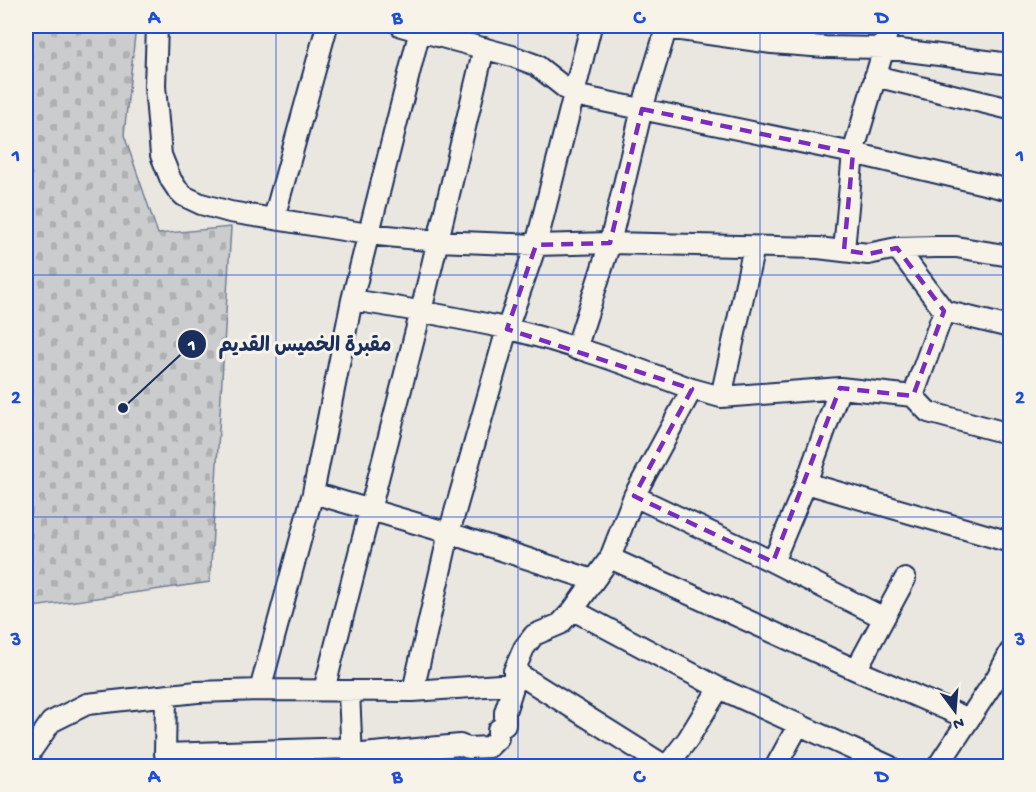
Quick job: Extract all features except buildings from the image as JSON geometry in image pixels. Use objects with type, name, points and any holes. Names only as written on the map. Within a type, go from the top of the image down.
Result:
[{"type":"street","points":[[157,26],[155,86],[161,155],[171,180],[184,196],[201,204],[230,212],[368,234],[437,241],[536,245],[610,243],[754,247],[844,250],[868,254],[897,248],[956,247],[1011,256]]},
{"type":"street","points":[[274,218],[327,26]]},
{"type":"street","points":[[413,691],[449,533],[507,329],[536,245],[591,26]]},
{"type":"street","points":[[844,250],[853,153],[884,48],[888,26]]},
{"type":"street","points":[[576,349],[610,243],[642,109],[667,27],[772,43],[884,48],[1011,64]]},
{"type":"street","points":[[260,690],[313,493],[410,28],[536,65],[574,95],[853,153],[1011,190]]},
{"type":"street","points":[[324,690],[421,311],[484,48]]},
{"type":"street","points":[[875,76],[1011,109]]},
{"type":"street","points":[[721,398],[754,247]]},
{"type":"street","points":[[897,248],[944,311],[1011,327]]},
{"type":"street","points":[[352,300],[421,311],[507,329],[623,363],[721,398],[840,387],[913,396],[928,412],[1011,434]]},
{"type":"street","points":[[913,396],[944,311]]},
{"type":"street","points":[[773,562],[806,483],[840,387]]},
{"type":"street","points":[[166,696],[165,760],[352,757],[460,745],[468,748],[489,747],[498,738],[498,730],[505,724],[505,712],[524,648],[534,635],[560,624],[573,610],[610,558],[634,496],[692,389]]},
{"type":"street","points":[[806,483],[1011,542]]},
{"type":"street","points":[[313,493],[449,533],[593,580]]},
{"type":"street","points":[[634,496],[884,618]]},
{"type":"street","points":[[610,558],[969,719]]},
{"type":"street","points":[[856,670],[905,579]]},
{"type":"street","points":[[573,610],[719,688],[889,766]]},
{"type":"street","points":[[938,766],[1011,652]]},
{"type":"street","points":[[26,765],[31,751],[51,722],[87,704],[197,692],[413,691],[514,678],[666,766],[688,739],[719,688]]},
{"type":"street","points":[[349,691],[352,757]]},
{"type":"street","points":[[776,766],[799,724]]},
{"type":"highlighted area","points":[[642,109],[853,153],[844,250],[868,254],[897,248],[944,311],[913,396],[840,388],[773,562],[634,496],[692,389],[507,329],[536,245],[610,243]]},
{"type":"green space","points":[[26,26],[136,26],[124,135],[158,234],[231,227],[210,582],[26,608]]},
{"type":"place","name":"مقبرة الخميس القديم","points":[[123,408]]}]
